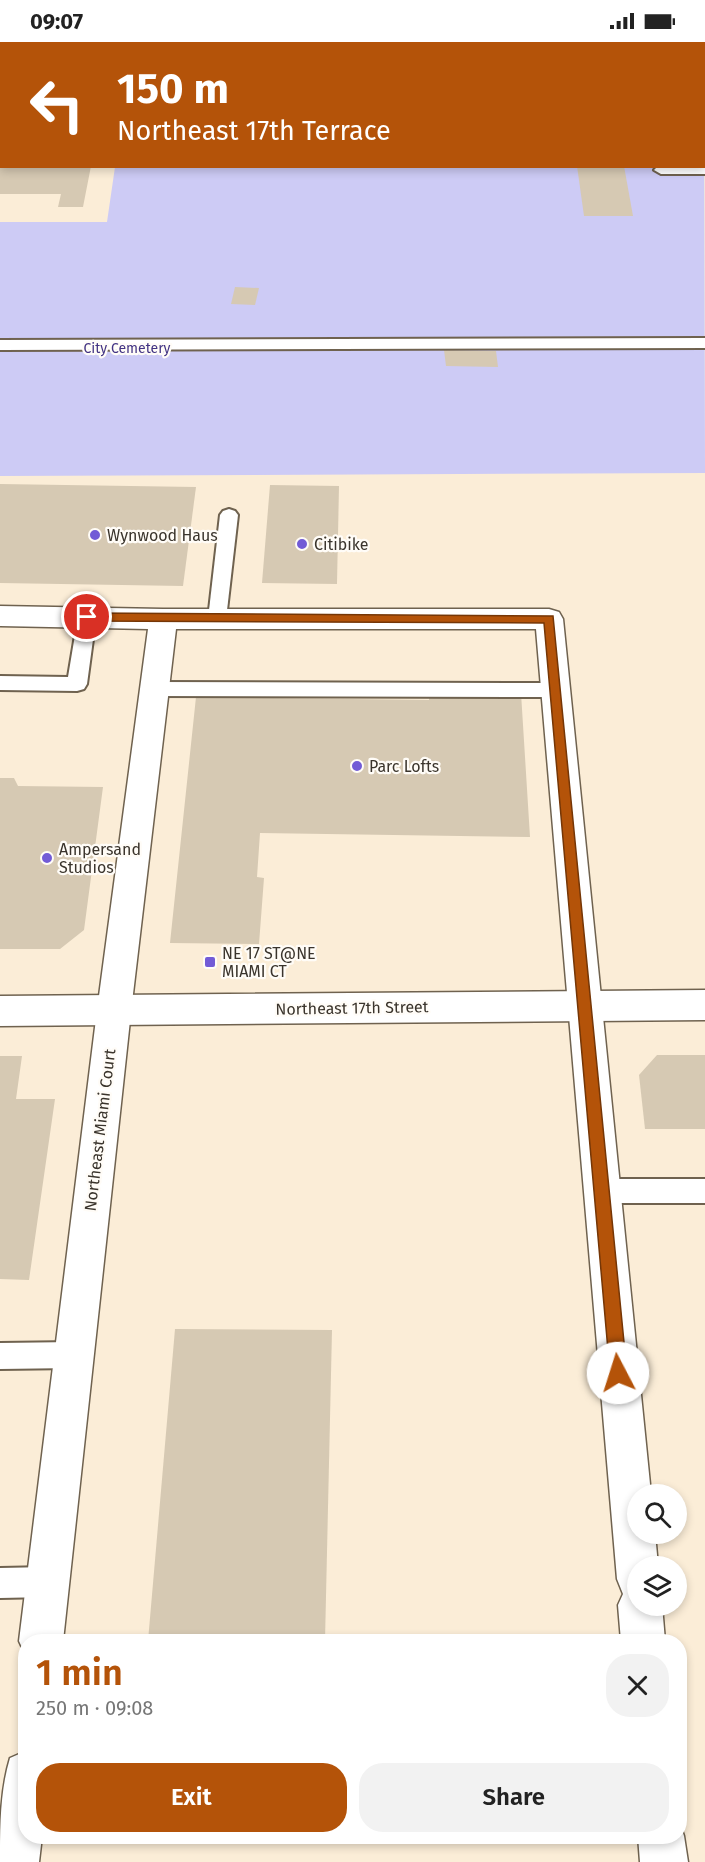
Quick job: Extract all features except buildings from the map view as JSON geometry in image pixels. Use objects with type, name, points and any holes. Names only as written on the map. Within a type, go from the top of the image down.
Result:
[{"type":"street","points":[[0,616],[163,619],[549,619],[636,1556]]},
{"type":"street","name":"Northeast Miami Court","points":[[42,1634],[114,1011],[163,619]]},
{"type":"street","name":"Northeast 17th Street","points":[[0,1011],[705,1005]]},
{"type":"street","points":[[641,1616],[642,1634]]},
{"type":"street","points":[[15,1862],[18,1838]]},
{"type":"street","points":[[663,1844],[664,1862]]},
{"type":"lane","points":[[661,170],[705,170]]},
{"type":"lane","points":[[0,345],[705,343]]},
{"type":"lane","points":[[217,619],[229,514]]},
{"type":"lane","points":[[0,683],[77,684],[87,617]]},
{"type":"lane","points":[[154,689],[556,690]]},
{"type":"lane","points":[[602,1191],[705,1191]]},
{"type":"lane","points":[[0,1356],[74,1355]]},
{"type":"lane","points":[[0,1582],[48,1582]]},
{"type":"green space","name":"City Cemetery","points":[[115,168],[704,168],[705,473],[0,476],[0,222],[107,222]]},
{"type":"place","name":"Wynwood Haus","points":[[95,535]]},
{"type":"place","name":"Citibike","points":[[302,544]]},
{"type":"place","name":"Parc Lofts","points":[[357,766]]},
{"type":"place","name":"Ampersand Studios","points":[[47,858]]},
{"type":"place","name":"NE 17 ST@NE MIAMI CT","points":[[210,962]]},
{"type":"route","points":[[87,617],[549,619],[618,1373]]}]
